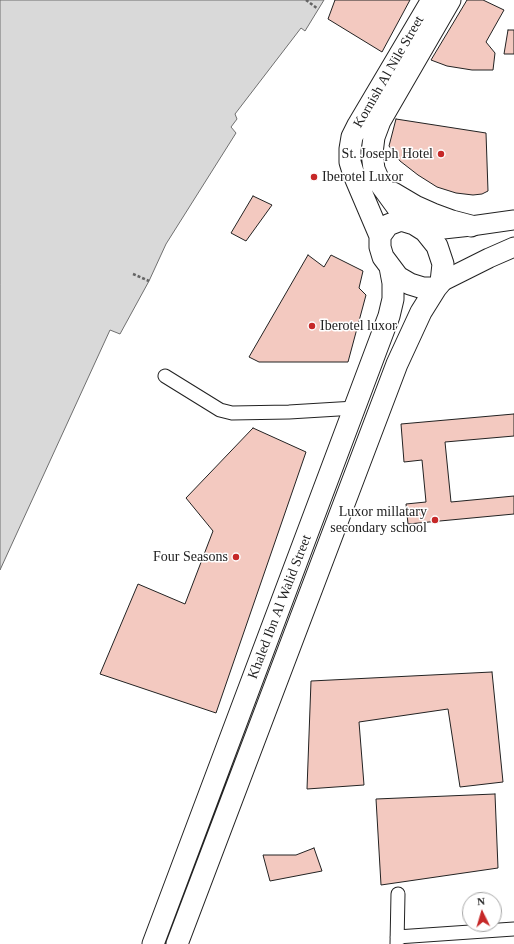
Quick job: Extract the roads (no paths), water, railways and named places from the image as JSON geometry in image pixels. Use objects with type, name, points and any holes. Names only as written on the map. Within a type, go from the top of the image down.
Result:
[{"type":"main road","name":"Kornish Al Nile Street","points":[[380,236],[350,162],[352,137],[432,0]]},
{"type":"main road","name":"Kornish Al Nile Street","points":[[420,228],[400,211],[381,185],[374,169],[372,153],[374,137],[380,122],[450,0]]},
{"type":"main road","points":[[381,185],[415,206],[452,221],[471,226]]},
{"type":"main road","points":[[439,285],[443,264],[437,246],[420,228],[401,220],[388,225],[380,236],[380,247],[383,257],[398,277],[410,284],[423,288],[439,285],[477,264],[514,247]]},
{"type":"main road","points":[[420,228],[471,226],[514,220]]},
{"type":"main road","name":"Khaled Ibn Al Walid Street","points":[[153,944],[389,316],[393,283],[390,266]]},
{"type":"main road","name":"Khaled Ibn Al Walid Street","points":[[176,944],[397,364],[418,319],[439,285]]},
{"type":"street","points":[[165,376],[220,410],[232,413],[288,412],[355,408]]},
{"type":"street","points":[[398,894],[397,940],[514,929]]},
{"type":"place","name":"St. Joseph Hotel","points":[[441,154]]},
{"type":"place","name":"Iberotel Luxor","points":[[314,177]]},
{"type":"place","name":"Iberotel luxor","points":[[312,326]]},
{"type":"place","name":"Luxor millatary secondary school","points":[[435,520]]},
{"type":"place","name":"Four Seasons","points":[[236,557]]}]
